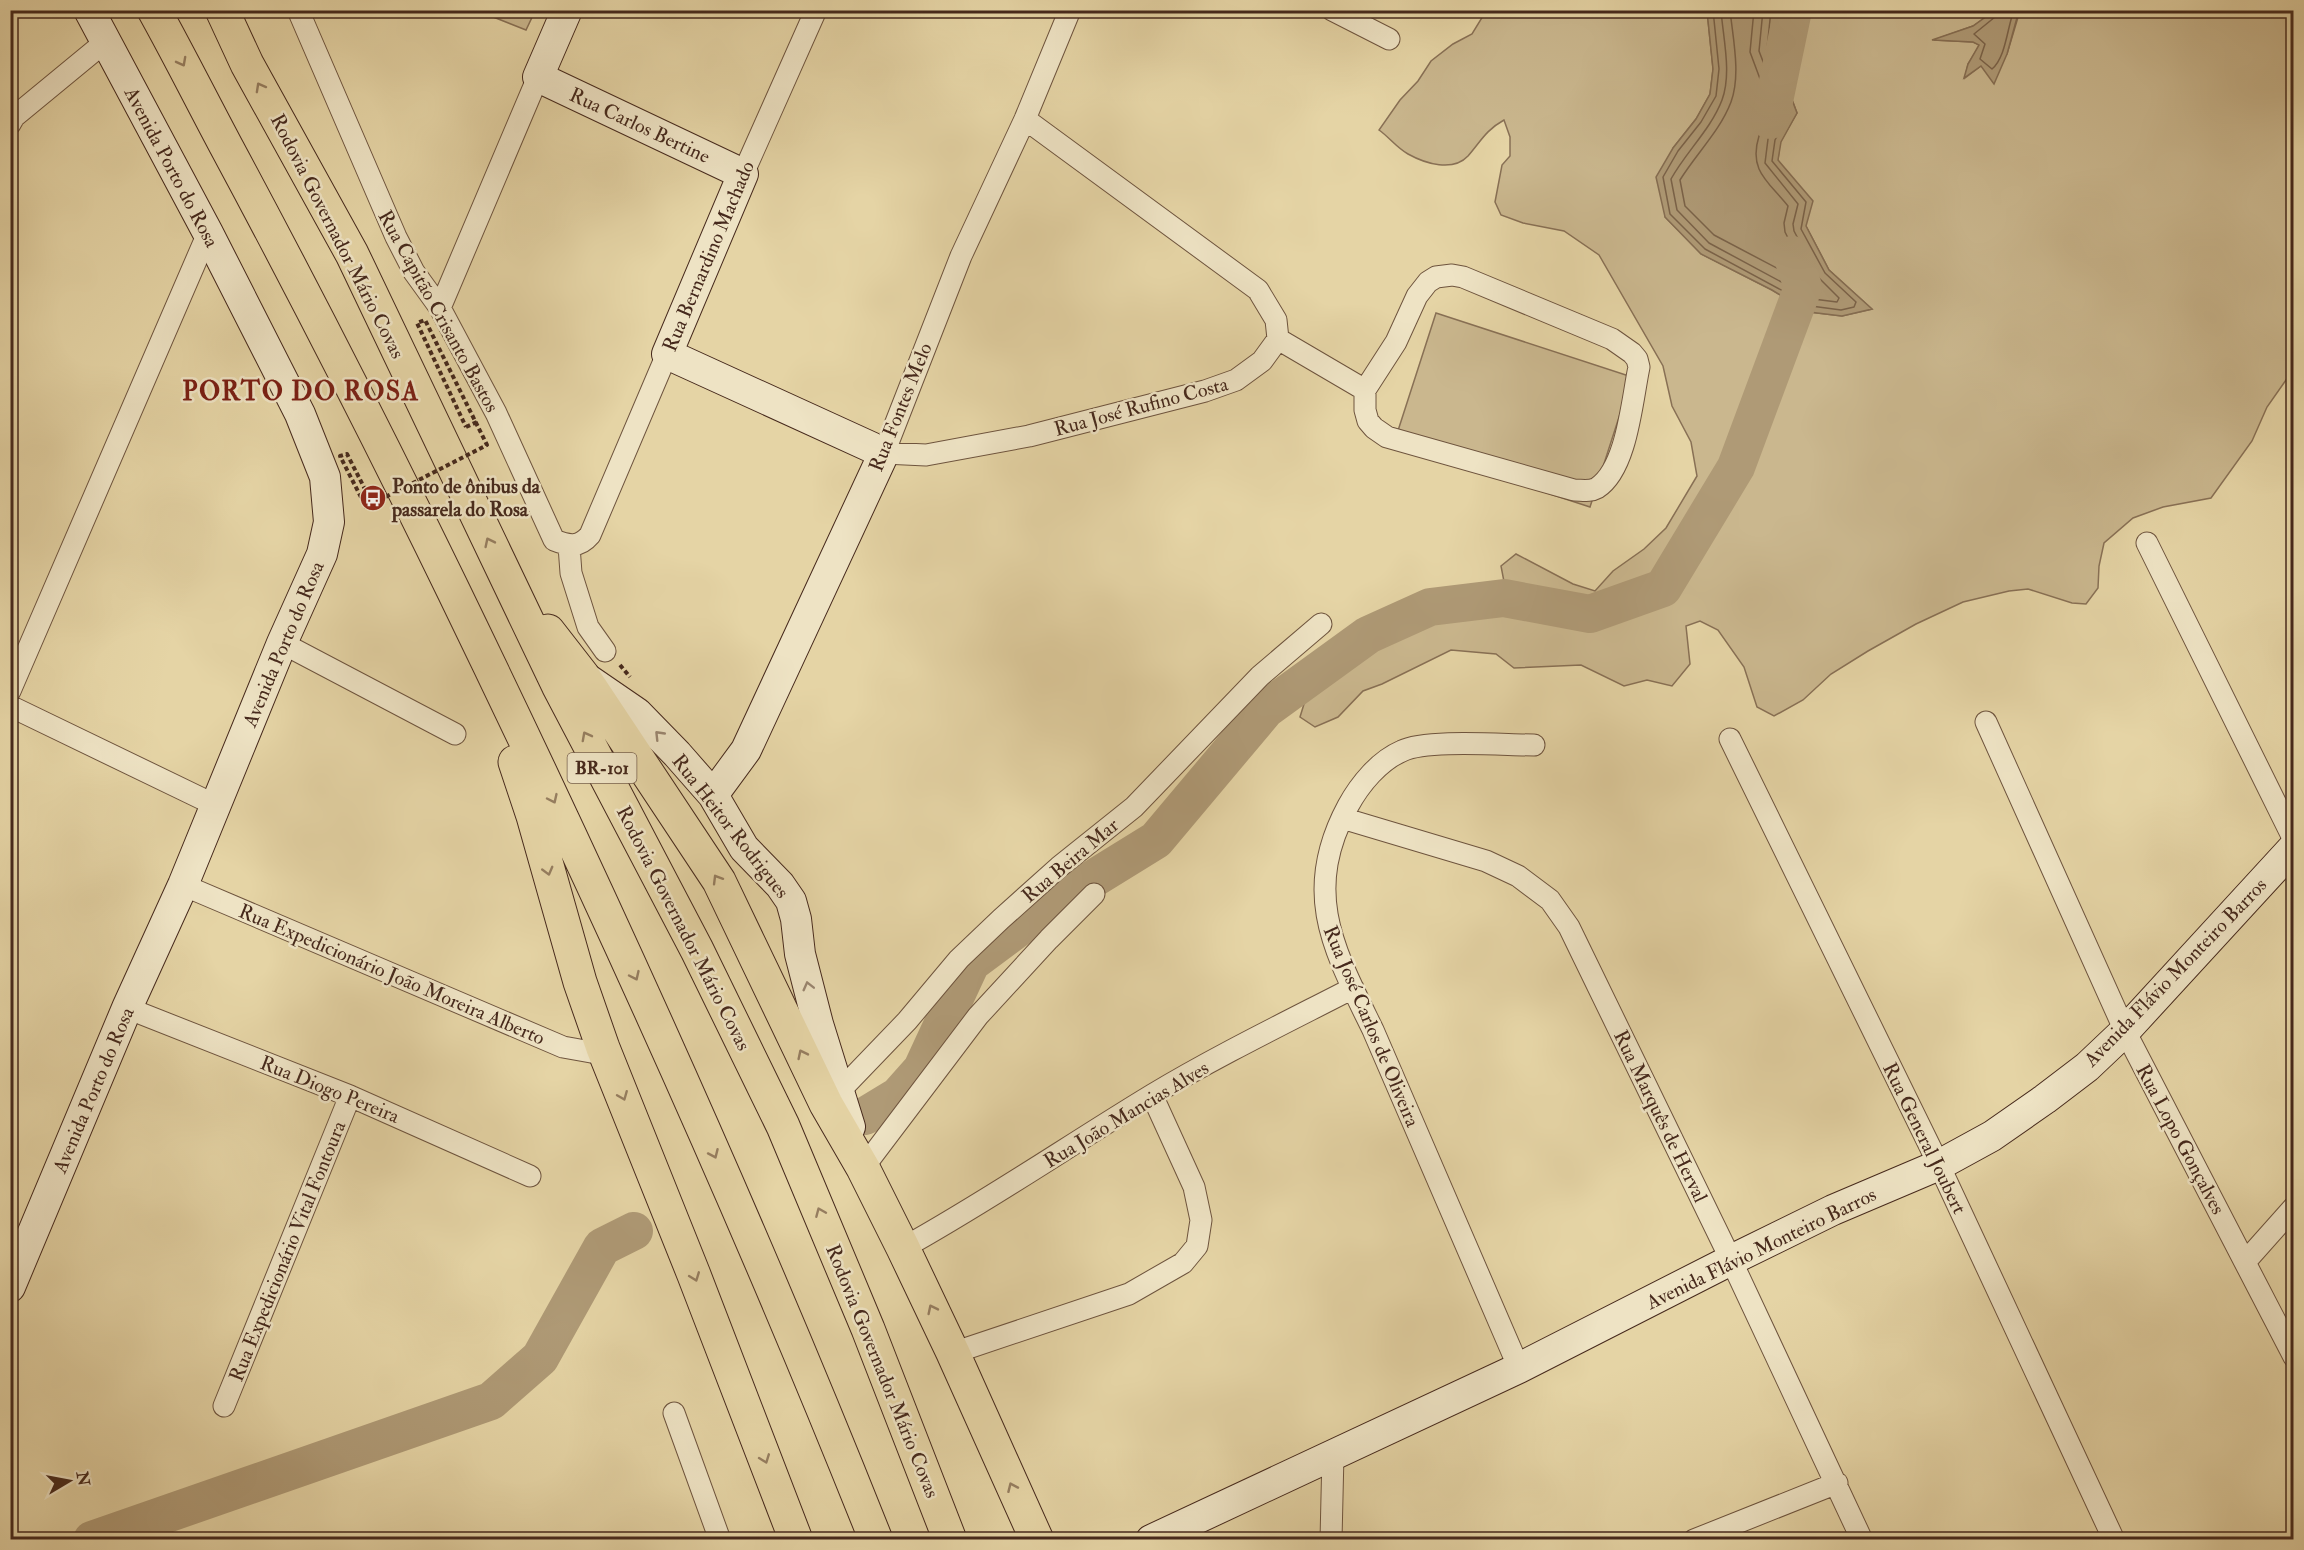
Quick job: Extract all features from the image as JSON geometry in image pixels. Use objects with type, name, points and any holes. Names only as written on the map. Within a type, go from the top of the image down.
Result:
[{"type":"highway","name":"BR-101","points":[[154,10],[268,221],[468,621],[630,966],[770,1280],[876,1539]]},
{"type":"highway","name":"Rodovia Governador Mário Covas","points":[[222,10],[247,64],[352,254],[558,685],[698,950],[783,1126],[868,1329],[950,1539]]},
{"type":"highway","points":[[268,221],[300,318],[378,496],[469,658],[517,766],[580,982],[603,1048],[796,1539]]},
{"type":"highway","points":[[507,580],[583,676],[719,881],[846,1129],[953,1353],[1037,1539]]},
{"type":"street","name":"Avenida Porto do Rosa","points":[[10,1287],[127,1008],[183,885],[282,643],[322,555],[329,522],[326,477],[300,414],[208,233],[89,10]]},
{"type":"street","name":"Rua Capitão Crisanto Bastos","points":[[298,10],[396,237],[414,272],[440,308],[500,422],[554,540],[569,546]]},
{"type":"street","points":[[440,308],[567,10]]},
{"type":"street","name":"Rua Bernardino Machado","points":[[569,546],[584,542],[590,535],[743,174],[816,10]]},
{"type":"street","name":"Rua Fontes Melo","points":[[713,795],[746,750],[884,453],[961,256],[1025,119],[1070,10]]},
{"type":"street","points":[[1332,10],[1389,39]]},
{"type":"street","points":[[12,119],[105,42]]},
{"type":"street","name":"Rua Carlos Bertine","points":[[538,77],[743,174]]},
{"type":"street","points":[[1025,119],[1258,290],[1276,320],[1278,339],[1365,390]]},
{"type":"street","points":[[10,691],[208,233]]},
{"type":"street","points":[[1452,275],[1463,277],[1612,339],[1632,353],[1639,367],[1622,449],[1605,481],[1590,491],[1574,490],[1387,437],[1368,421],[1365,410],[1365,390],[1396,342],[1418,296],[1428,282],[1452,275]]},
{"type":"street","name":"Rua José Rufino Costa","points":[[667,354],[884,453],[926,455],[1029,436],[1204,391],[1236,380],[1262,362],[1278,339]]},
{"type":"street","points":[[2147,543],[2294,840]]},
{"type":"street","points":[[569,546],[570,573],[588,627],[605,651]]},
{"type":"street","name":"Rua Beira Mar","points":[[846,1129],[907,1021],[959,959],[1059,867],[1134,807],[1260,676],[1321,624]]},
{"type":"street","points":[[282,643],[454,734]]},
{"type":"street","name":"Rua Heitor Rodrigues","points":[[583,676],[637,713],[713,795],[744,848],[780,885],[791,902],[796,919],[800,954],[846,1129]]},
{"type":"street","points":[[10,706],[215,805]]},
{"type":"street","name":"Rua Lopo Gonçalves","points":[[1986,722],[2125,1031],[2294,1357]]},
{"type":"street","name":"Rua General Joubert","points":[[1730,739],[1939,1165],[2114,1539]]},
{"type":"street","name":"Rua José Carlos de Oliveira","points":[[1519,1368],[1374,1030],[1353,988],[1328,923],[1324,899],[1327,860],[1342,818],[1357,789],[1382,764],[1402,750],[1425,745],[1534,745]]},
{"type":"street","name":"Rua Marquês de Herval","points":[[1342,818],[1486,861],[1518,876],[1550,900],[1569,927],[1731,1260],[1862,1539]]},
{"type":"street","name":"Avenida Flávio Monteiro Barros","points":[[1151,1539],[1519,1368],[1731,1260],[1833,1210],[1939,1165],[1992,1136],[2087,1067],[2125,1031],[2294,847]]},
{"type":"street","name":"Rua Expedicionário João Moreira Alberto","points":[[183,885],[563,1047],[591,1052],[603,1048]]},
{"type":"street","points":[[846,1129],[978,1016],[1094,894]]},
{"type":"street","name":"Rua João Mancias Alves","points":[[903,1248],[963,1215],[1152,1095],[1353,988]]},
{"type":"street","name":"Rua Diogo Pereira","points":[[127,1008],[350,1096],[530,1176]]},
{"type":"street","points":[[953,1353],[1129,1294],[1183,1263],[1197,1246],[1201,1220],[1194,1187],[1152,1095]]},
{"type":"street","name":"Rua Expedicionário Vital Fontoura","points":[[224,1406],[350,1096]]},
{"type":"street","points":[[2245,1262],[2294,1207]]},
{"type":"street","points":[[674,1413],[720,1539]]},
{"type":"street","points":[[1331,1539],[1333,1454]]},
{"type":"street","points":[[1694,1539],[1837,1483]]},
{"type":"path","points":[[378,496],[347,453],[340,456],[366,507],[378,496],[432,473],[487,445],[425,320],[417,323],[466,427]]},
{"type":"shaded area","points":[[535,10],[526,30],[478,11]]},
{"type":"shaded area","points":[[1486,11],[1707,11],[1713,69],[1710,94],[1696,119],[1673,148],[1665,217],[1701,254],[1772,290],[1809,312],[1842,316],[1872,309],[1829,270],[1806,226],[1778,160],[1780,142],[1797,113],[1772,47],[1777,11],[1994,11],[1973,26],[1934,40],[1973,42],[1980,45],[1968,64],[1965,78],[1981,66],[2007,54],[2019,14],[2022,11],[2293,11],[2293,370],[2267,407],[2252,441],[2211,498],[2163,507],[2133,518],[2104,543],[2099,566],[2098,588],[2086,604],[2072,603],[2028,589],[1963,602],[1916,624],[1868,651],[1831,674],[1803,700],[1774,716],[1757,707],[1744,667],[1718,630],[1700,621],[1686,626],[1690,664],[1672,686],[1647,680],[1624,686],[1581,665],[1514,668],[1496,654],[1451,650],[1363,691],[1338,717],[1315,727],[1300,717],[1308,691],[1404,632],[1456,613],[1484,608],[1513,607],[1572,618],[1548,600],[1505,587],[1501,566],[1516,554],[1573,584],[1595,591],[1613,571],[1644,549],[1666,528],[1697,476],[1691,442],[1672,406],[1663,366],[1599,255],[1564,231],[1523,223],[1501,215],[1495,202],[1502,165],[1510,156],[1510,137],[1504,120],[1488,132],[1462,161],[1447,165],[1423,161],[1408,154],[1379,130],[1431,61],[1453,44],[1472,34]]},
{"type":"shaded area","points":[[1436,313],[1632,377],[1590,507],[1394,443]]},
{"type":"water","points":[[1707,11],[1778,11],[1772,47],[1797,113],[1781,142],[1778,160],[1813,201],[1806,226],[1829,270],[1872,309],[1842,316],[1809,312],[1772,290],[1701,254],[1665,217],[1656,177],[1673,148],[1696,119],[1710,94],[1713,69]]},
{"type":"water","points":[[1994,11],[2022,11],[2018,14],[2007,54],[1994,84],[1981,66],[1964,78],[1968,64],[1979,45],[1973,42],[1932,40],[1973,26]]},
{"type":"waterway","points":[[1770,120],[1793,10]]},
{"type":"waterway","points":[[865,1116],[898,1096],[922,1069],[971,963],[1041,911],[1156,840],[1266,709],[1368,635],[1430,607],[1504,598],[1590,614],[1663,588],[1736,467],[1803,287],[1792,255]]},
{"type":"waterway","points":[[92,1540],[491,1401],[540,1358],[602,1247],[634,1231]]},
{"type":"place","name":"Ponto de ônibus da passarela do Rosa","points":[[373,498]]},
{"type":"district","name":"PORTO DO ROSA","points":[[301,391]]}]
